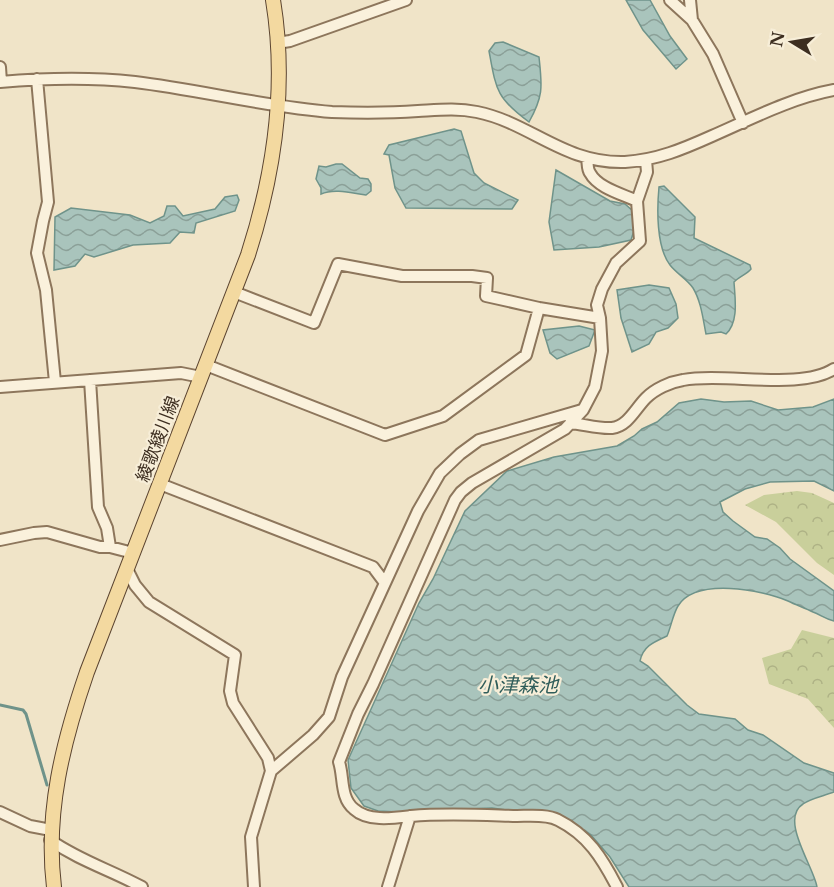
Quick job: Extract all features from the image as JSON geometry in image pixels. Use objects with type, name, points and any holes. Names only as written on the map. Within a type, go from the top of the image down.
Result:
[{"type":"main road","name":"綾歌綾川線","points":[[54,887],[51,835],[64,742],[87,672],[248,255],[265,196],[278,106],[278,43],[273,0]]},
{"type":"street","points":[[278,43],[290,41],[406,0]]},
{"type":"street","points":[[670,0],[692,20],[713,54],[743,123]]},
{"type":"street","points":[[690,0],[692,20]]},
{"type":"street","points":[[0,67],[0,82],[87,78],[138,83],[278,106],[330,112],[371,113],[447,109],[477,112],[499,118],[562,150],[587,158],[623,162],[646,160],[673,153],[797,99],[834,90]]},
{"type":"street","points":[[37,79],[48,202],[42,221],[38,253],[46,290],[55,382]]},
{"type":"street","points":[[587,158],[588,171],[595,179],[607,188],[637,201]]},
{"type":"street","points":[[617,887],[595,848],[556,818],[432,814],[388,819],[364,815],[354,810],[348,802],[342,786],[339,762],[358,714],[455,500],[461,492],[565,429],[583,410],[595,387],[602,351],[597,305],[602,289],[616,263],[640,241],[637,201],[647,171],[646,160]]},
{"type":"street","points":[[234,292],[314,323],[338,264],[402,276],[487,278],[486,296],[600,318]]},
{"type":"street","points":[[0,387],[204,371],[385,435],[443,416],[525,356],[539,308]]},
{"type":"street","points":[[570,423],[611,428],[622,425],[646,398],[665,385],[683,380],[719,378],[797,380],[829,373],[834,369]]},
{"type":"street","points":[[90,380],[98,507],[107,528],[110,547]]},
{"type":"street","points":[[271,771],[313,735],[329,717],[342,677],[417,511],[440,472],[479,440],[583,410]]},
{"type":"street","points":[[160,484],[373,567],[385,583]]},
{"type":"street","points":[[0,540],[34,532],[47,532],[100,547],[133,553]]},
{"type":"street","points":[[127,569],[135,585],[149,602],[236,655],[230,691],[233,703],[268,758],[271,771],[251,837],[254,887]]},
{"type":"street","points":[[0,812],[51,835],[85,861],[142,887]]},
{"type":"street","points":[[387,887],[410,816]]},
{"type":"green space","points":[[797,491],[812,493],[834,503],[834,575],[817,563],[776,522],[745,505],[764,495]]},
{"type":"green space","points":[[802,630],[834,638],[834,728],[808,699],[769,684],[762,658],[791,649]]},
{"type":"water","points":[[626,0],[650,0],[670,36],[687,59],[676,69],[643,30]]},
{"type":"water","points":[[503,42],[539,57],[540,97],[529,122],[510,106],[496,84],[489,51],[495,43]]},
{"type":"water","points":[[454,129],[461,131],[474,173],[484,183],[518,200],[512,209],[406,208],[395,188],[389,155],[384,154],[389,145]]},
{"type":"water","points":[[342,164],[360,178],[368,179],[371,191],[366,195],[337,191],[321,194],[321,188],[316,179],[319,166],[326,167]]},
{"type":"water","points":[[556,170],[610,201],[625,204],[634,212],[636,224],[631,240],[599,247],[554,250],[549,222]]},
{"type":"water","points":[[664,186],[695,217],[694,238],[750,265],[751,269],[734,282],[735,316],[726,334],[721,332],[706,334],[696,293],[665,257],[658,216],[659,187]]},
{"type":"water","points":[[237,195],[239,200],[235,211],[196,223],[194,233],[180,232],[170,243],[133,245],[94,257],[85,254],[75,266],[54,270],[55,217],[71,208],[130,215],[150,223],[164,216],[167,206],[175,206],[183,216],[215,209],[225,197]]},
{"type":"water","points":[[649,285],[669,288],[676,304],[678,318],[668,328],[656,332],[649,344],[632,352],[621,318],[617,290]]},
{"type":"water","points":[[579,326],[595,330],[589,346],[557,359],[550,353],[543,330]]},
{"type":"water","name":"小津森池","points":[[701,399],[724,402],[751,401],[778,410],[813,407],[834,399],[834,491],[814,481],[770,482],[745,489],[720,502],[723,512],[733,521],[755,537],[767,539],[780,548],[790,559],[834,591],[834,621],[788,601],[762,593],[730,588],[699,591],[687,597],[678,606],[667,636],[646,648],[640,661],[699,714],[735,719],[748,730],[763,735],[804,763],[834,773],[834,792],[803,804],[797,811],[795,820],[796,832],[817,887],[629,887],[610,857],[591,835],[565,818],[492,808],[399,812],[378,811],[364,806],[351,788],[348,760],[419,603],[465,511],[507,471],[554,457],[617,446],[657,422],[679,403]]},
{"type":"waterway","points":[[0,705],[23,710],[26,714],[47,785]]}]
